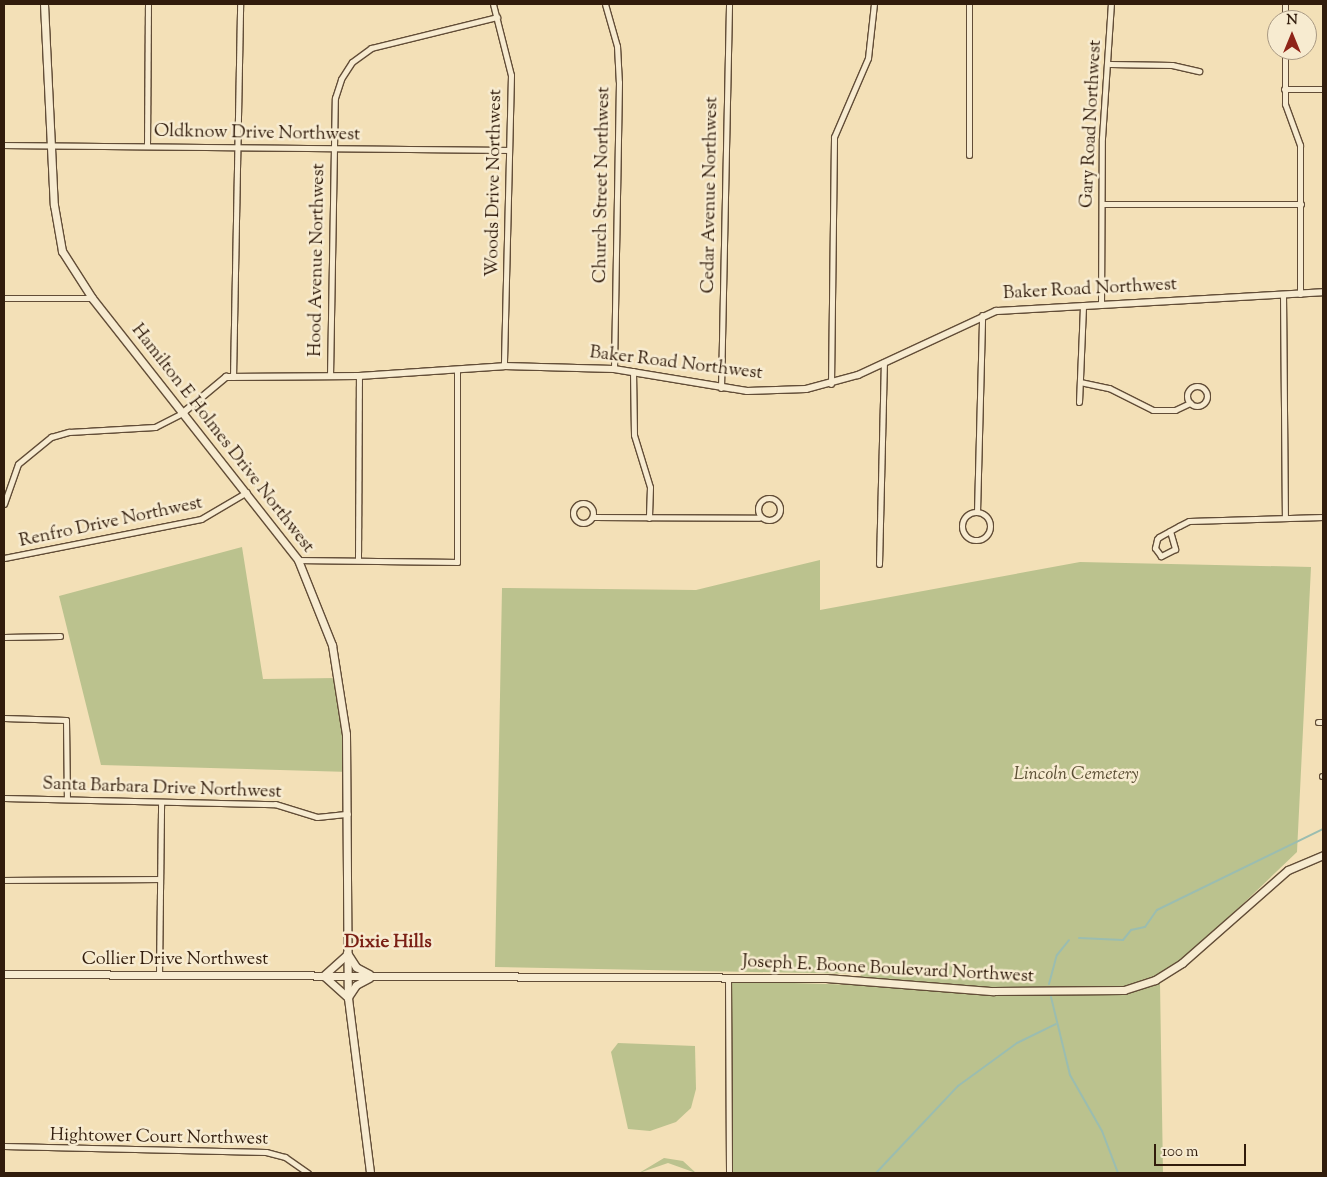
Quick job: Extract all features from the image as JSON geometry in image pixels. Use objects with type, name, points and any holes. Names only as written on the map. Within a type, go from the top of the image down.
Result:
[{"type":"main road","name":"Hamilton E Holmes Drive Northwest","points":[[44,4],[50,145],[62,251],[92,298],[247,492],[298,560],[324,618],[339,676],[348,814],[348,998],[370,1173]]},
{"type":"main road","name":"Joseph E. Boone Boulevard Northwest","points":[[347,976],[826,978],[993,991],[1132,988],[1156,980],[1182,963],[1288,870],[1323,855]]},
{"type":"main road","points":[[347,952],[356,967],[374,976],[356,985],[348,998],[322,976],[347,952]]},
{"type":"main road","name":"Collier Drive Northwest","points":[[4,974],[347,976]]},
{"type":"street","points":[[147,146],[148,4]]},
{"type":"street","points":[[233,377],[240,4]]},
{"type":"street","name":"Woods Drive Northwest","points":[[493,4],[511,75],[504,366]]},
{"type":"street","name":"Church Street Northwest","points":[[605,4],[618,46],[619,82],[614,369]]},
{"type":"street","name":"Cedar Avenue Northwest","points":[[721,388],[729,4]]},
{"type":"street","points":[[831,385],[834,137],[868,58],[874,4]]},
{"type":"street","points":[[969,4],[969,155]]},
{"type":"street","name":"Gary Road Northwest","points":[[1100,305],[1102,138],[1110,64],[1111,4]]},
{"type":"street","name":"Hood Avenue Northwest","points":[[330,376],[334,148],[337,89],[359,56],[382,44],[497,17]]},
{"type":"street","points":[[1285,60],[1284,89],[1287,113],[1300,145],[1300,294]]},
{"type":"street","points":[[1110,64],[1172,65],[1199,71]]},
{"type":"street","points":[[1284,89],[1323,89]]},
{"type":"street","name":"Oldknow Drive Northwest","points":[[4,145],[509,150]]},
{"type":"street","points":[[1102,204],[1301,204]]},
{"type":"street","name":"Baker Road Northwest","points":[[4,504],[18,464],[51,437],[69,432],[155,428],[184,412],[226,377],[359,376],[504,366],[614,369],[721,388],[776,392],[831,385],[982,315],[1014,308],[1323,292]]},
{"type":"street","points":[[1283,294],[1285,518]]},
{"type":"street","points":[[4,298],[92,298]]},
{"type":"street","points":[[1079,402],[1083,305]]},
{"type":"street","points":[[977,512],[982,315]]},
{"type":"street","points":[[879,564],[884,362]]},
{"type":"street","points":[[298,560],[457,562],[457,370]]},
{"type":"street","points":[[633,371],[634,435],[650,487],[649,518]]},
{"type":"street","points":[[358,560],[359,376]]},
{"type":"street","points":[[1080,382],[1109,388],[1153,410],[1175,410],[1190,403]]},
{"type":"street","name":"Renfro Drive Northwest","points":[[4,558],[201,519],[247,492]]},
{"type":"street","points":[[593,517],[586,503],[573,510],[581,523],[593,517],[759,518],[777,516],[777,500],[764,500],[759,518]]},
{"type":"street","points":[[977,512],[985,516],[990,528],[977,540],[965,534],[962,526],[968,514],[977,512]]},
{"type":"street","points":[[1170,531],[1175,549],[1161,556],[1155,542],[1170,531],[1198,519],[1323,517]]},
{"type":"street","points":[[4,637],[60,636]]},
{"type":"street","points":[[4,718],[66,720],[67,799]]},
{"type":"street","name":"Santa Barbara Drive Northwest","points":[[4,798],[161,804],[276,804],[317,816],[348,814]]},
{"type":"street","points":[[159,974],[161,804]]},
{"type":"street","points":[[4,880],[160,879]]},
{"type":"street","points":[[728,977],[729,1173]]},
{"type":"street","name":"Hightower Court Northwest","points":[[4,1146],[266,1152],[285,1157],[308,1173]]},
{"type":"green space","points":[[242,547],[263,679],[336,678],[350,772],[101,765],[59,596]]},
{"type":"green space","name":"Lincoln Cemetery","points":[[820,560],[820,610],[1080,562],[1311,567],[1297,852],[1160,983],[1163,1173],[728,1173],[730,981],[858,985],[861,974],[495,967],[502,588],[696,590]]},
{"type":"green space","points":[[618,1043],[695,1046],[696,1089],[691,1108],[676,1122],[650,1131],[628,1129],[611,1052]]},
{"type":"green space","points":[[664,1158],[683,1161],[696,1173],[668,1163],[639,1173]]},
{"type":"waterway","points":[[1079,938],[1123,940],[1131,930],[1145,927],[1157,910],[1323,829]]},
{"type":"waterway","points":[[1049,984],[1057,955],[1069,940]]},
{"type":"waterway","points":[[1051,997],[1070,1075],[1102,1131],[1118,1173]]},
{"type":"waterway","points":[[876,1173],[958,1086],[1017,1043],[1056,1024]]},
{"type":"district","name":"Dixie Hills","points":[[388,943]]}]
